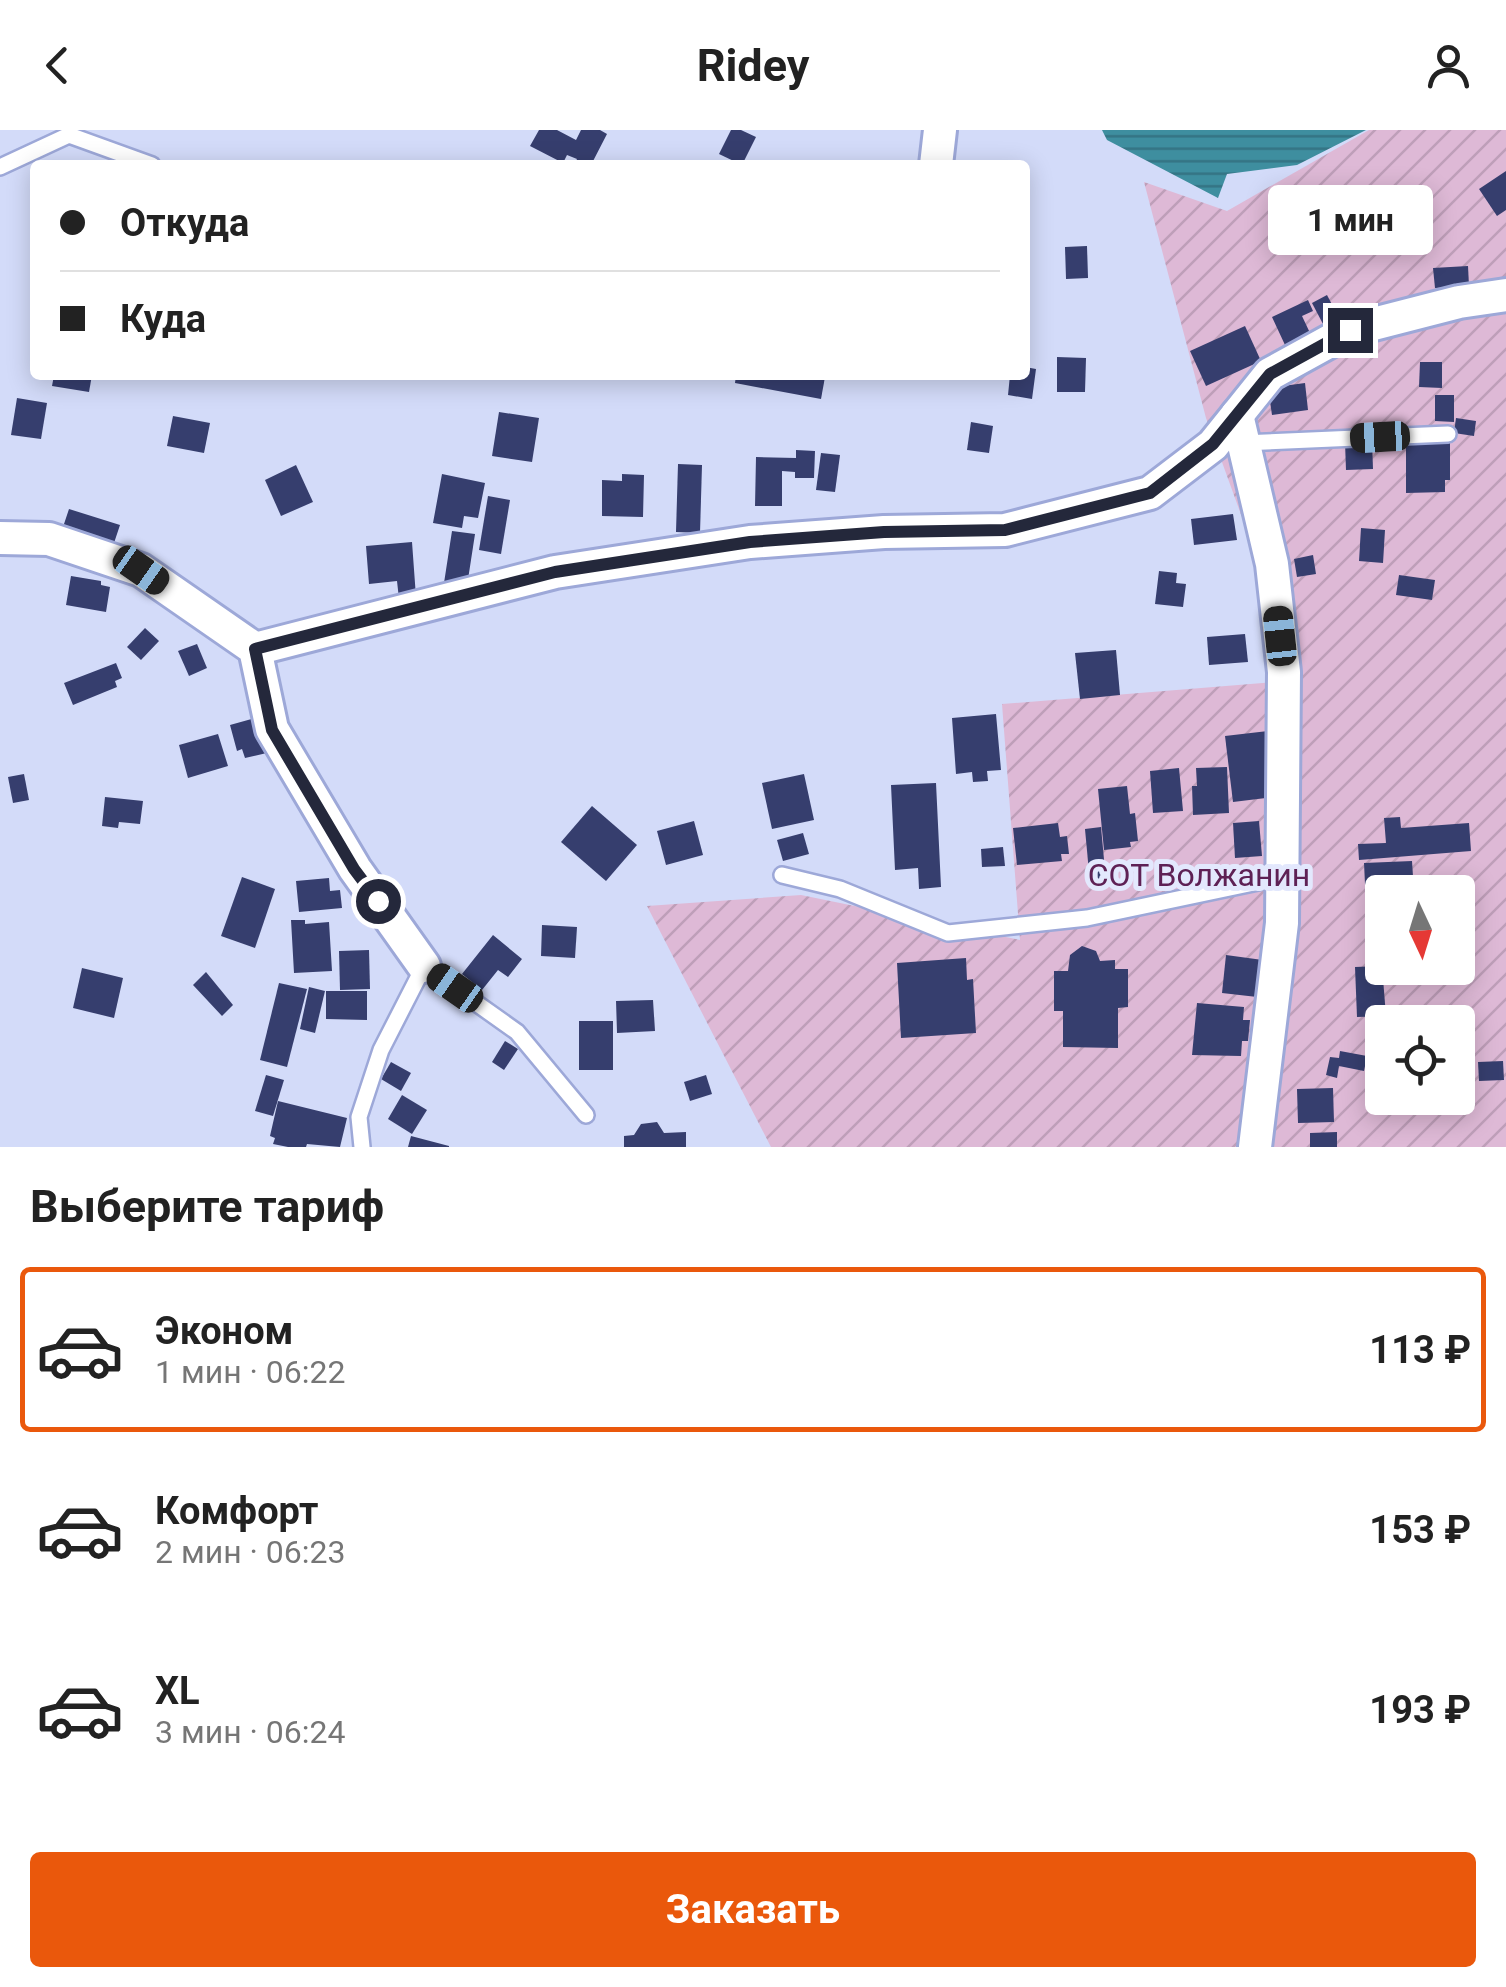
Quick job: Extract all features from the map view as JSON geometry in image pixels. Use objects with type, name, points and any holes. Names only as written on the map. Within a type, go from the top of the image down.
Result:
[{"type":"street","points":[[937,160],[940,130]]},
{"type":"street","points":[[255,649],[555,572],[750,542],[884,532],[1005,530],[1150,493],[1231,434],[1270,374],[1350,330],[1506,294]]},
{"type":"street","points":[[1231,434],[1272,564],[1284,672],[1282,924],[1255,1147]]},
{"type":"street","points":[[3,541],[49,539],[141,570],[255,649],[272,730],[354,869],[424,966]]},
{"type":"lane","points":[[0,167],[69,135],[138,160]]},
{"type":"lane","points":[[1231,434],[1448,434]]},
{"type":"lane","points":[[782,875],[840,890],[948,932],[1088,918],[1282,877]]},
{"type":"lane","points":[[362,1147],[359,1117],[381,1050],[424,966],[517,1032],[586,1115]]},
{"type":"green space","name":"СОТ Волжанин","points":[[1369,130],[1506,130],[1506,1147],[771,1147],[647,906],[801,895],[1020,940],[1002,704],[1301,680],[1206,418],[1144,182],[1227,211]]},
{"type":"shaded area","points":[[1102,130],[1366,130],[1297,165],[1227,174],[1218,198],[1107,140]]},
{"type":"building","points":[[539,130],[557,130],[576,140],[581,130],[607,134],[594,160],[576,160],[567,155],[564,160],[557,160],[530,146]]},
{"type":"building","points":[[731,130],[756,137],[744,160],[719,154]]},
{"type":"building","points":[[1506,171],[1506,210],[1497,216],[1479,189]]},
{"type":"building","points":[[1087,246],[1088,278],[1066,279],[1065,247]]},
{"type":"building","points":[[1468,266],[1469,286],[1435,288],[1433,268]]},
{"type":"building","points":[[1327,295],[1338,316],[1323,324],[1312,303]]},
{"type":"building","points":[[1308,300],[1313,311],[1302,316],[1310,333],[1285,345],[1272,317]]},
{"type":"building","points":[[1245,326],[1261,361],[1206,386],[1190,351]]},
{"type":"building","points":[[1057,357],[1086,358],[1085,392],[1057,392]]},
{"type":"building","points":[[1420,362],[1442,362],[1442,388],[1419,387]]},
{"type":"building","points":[[1030,368],[1036,369],[1032,399],[1008,395],[1010,380],[1030,380]]},
{"type":"building","points":[[53,380],[91,380],[89,392],[52,386]]},
{"type":"building","points":[[735,380],[824,380],[821,399],[735,383]]},
{"type":"building","points":[[1305,383],[1308,410],[1272,415],[1268,388]]},
{"type":"building","points":[[1435,395],[1454,395],[1454,422],[1435,421]]},
{"type":"building","points":[[17,398],[47,403],[41,439],[11,435]]},
{"type":"building","points":[[499,412],[539,418],[532,462],[492,456]]},
{"type":"building","points":[[173,416],[210,423],[204,453],[167,446]]},
{"type":"building","points":[[1456,418],[1476,421],[1474,436],[1454,433]]},
{"type":"building","points":[[971,422],[993,426],[989,453],[967,450]]},
{"type":"building","points":[[1372,441],[1373,469],[1346,470],[1345,442]]},
{"type":"building","points":[[1450,442],[1450,480],[1445,480],[1445,492],[1406,493],[1406,443]]},
{"type":"building","points":[[796,450],[815,451],[814,478],[795,478],[795,472],[782,471],[782,506],[755,506],[756,457],[796,458]]},
{"type":"building","points":[[821,453],[840,455],[835,492],[816,490]]},
{"type":"building","points":[[678,464],[702,465],[700,533],[676,532]]},
{"type":"building","points":[[296,465],[313,502],[281,516],[265,480]]},
{"type":"building","points":[[442,474],[485,483],[478,518],[464,516],[462,528],[433,523]]},
{"type":"building","points":[[622,474],[644,475],[643,517],[602,516],[602,480],[622,481]]},
{"type":"building","points":[[488,496],[510,500],[501,554],[479,550]]},
{"type":"building","points":[[69,509],[120,525],[111,552],[60,536]]},
{"type":"building","points":[[1233,514],[1237,540],[1194,545],[1191,519]]},
{"type":"building","points":[[1361,528],[1385,530],[1383,563],[1359,561]]},
{"type":"building","points":[[452,531],[475,534],[467,586],[444,583]]},
{"type":"building","points":[[412,542],[416,597],[399,599],[397,581],[369,584],[366,546]]},
{"type":"building","points":[[1313,555],[1316,574],[1297,577],[1294,559]]},
{"type":"building","points":[[1159,571],[1177,573],[1176,583],[1186,584],[1183,607],[1155,604]]},
{"type":"building","points":[[1399,575],[1435,580],[1432,600],[1396,595]]},
{"type":"building","points":[[71,576],[101,581],[101,585],[110,587],[106,612],[66,605]]},
{"type":"building","points":[[145,628],[159,641],[141,660],[127,647]]},
{"type":"building","points":[[1245,634],[1248,662],[1209,665],[1207,637]]},
{"type":"building","points":[[197,644],[207,668],[189,676],[178,651]]},
{"type":"building","points":[[1116,650],[1120,695],[1080,699],[1075,653]]},
{"type":"building","points":[[116,663],[122,678],[115,681],[117,687],[73,705],[64,683]]},
{"type":"building","points":[[996,714],[1001,770],[987,771],[988,781],[973,782],[972,772],[956,774],[952,718]]},
{"type":"building","points":[[262,716],[271,752],[245,758],[242,749],[237,751],[230,725]]},
{"type":"building","points":[[1268,731],[1275,797],[1233,802],[1225,736]]},
{"type":"building","points":[[218,734],[228,766],[188,778],[179,745]]},
{"type":"building","points":[[1227,767],[1229,813],[1193,815],[1196,768]]},
{"type":"building","points":[[1179,768],[1183,811],[1153,813],[1150,771]]},
{"type":"building","points":[[24,774],[29,800],[13,803],[8,777]]},
{"type":"building","points":[[804,774],[814,820],[772,829],[762,783]]},
{"type":"building","points":[[936,783],[941,887],[919,889],[918,868],[895,870],[891,785]]},
{"type":"building","points":[[1127,786],[1138,841],[1130,842],[1131,847],[1104,850],[1098,789]]},
{"type":"building","points":[[105,797],[143,801],[140,824],[119,822],[118,828],[102,826]]},
{"type":"building","points":[[592,806],[637,845],[606,881],[561,842]]},
{"type":"building","points":[[1400,817],[1401,828],[1469,823],[1471,851],[1359,860],[1358,844],[1386,843],[1384,818]]},
{"type":"building","points":[[694,821],[703,855],[666,865],[657,831]]},
{"type":"building","points":[[1259,821],[1262,856],[1235,858],[1233,823]]},
{"type":"building","points":[[1058,823],[1060,837],[1067,836],[1069,854],[1061,854],[1062,861],[1017,865],[1013,828]]},
{"type":"building","points":[[1101,827],[1106,881],[1090,883],[1085,829]]},
{"type":"building","points":[[803,833],[809,854],[783,861],[777,840]]},
{"type":"building","points":[[1003,847],[1005,866],[982,867],[981,849]]},
{"type":"building","points":[[1412,861],[1413,875],[1365,875],[1365,884],[1364,863]]},
{"type":"building","points":[[242,877],[275,889],[255,948],[221,936]]},
{"type":"building","points":[[329,878],[330,891],[340,890],[342,908],[299,912],[296,881]]},
{"type":"building","points":[[291,920],[305,920],[305,924],[329,922],[332,971],[294,973]]},
{"type":"building","points":[[542,925],[577,927],[575,958],[541,956]]},
{"type":"building","points":[[493,935],[522,959],[508,977],[498,970],[482,990],[462,974]]},
{"type":"building","points":[[1082,946],[1096,951],[1100,961],[1115,960],[1115,969],[1128,969],[1128,1007],[1118,1008],[1118,1048],[1063,1047],[1063,1011],[1054,1011],[1054,971],[1068,971],[1070,955]]},
{"type":"building","points":[[369,950],[370,989],[340,990],[339,951]]},
{"type":"building","points":[[1226,955],[1270,961],[1266,998],[1222,993]]},
{"type":"building","points":[[966,958],[967,980],[973,979],[976,1033],[901,1038],[897,963]]},
{"type":"building","points":[[1355,967],[1365,967],[1365,985],[1384,985],[1385,1005],[1365,1005],[1365,1017],[1357,1017]]},
{"type":"building","points":[[82,968],[123,978],[114,1018],[73,1008]]},
{"type":"building","points":[[206,972],[233,1005],[222,1016],[193,985]]},
{"type":"building","points":[[279,983],[307,989],[287,1067],[260,1060]]},
{"type":"building","points":[[309,987],[325,991],[315,1033],[300,1029]]},
{"type":"building","points":[[326,991],[367,991],[367,1020],[326,1019]]},
{"type":"building","points":[[653,1000],[655,1031],[617,1033],[616,1001]]},
{"type":"building","points":[[1197,1003],[1244,1007],[1243,1020],[1250,1020],[1248,1041],[1242,1041],[1241,1056],[1192,1055]]},
{"type":"building","points":[[579,1021],[613,1021],[613,1070],[579,1070]]},
{"type":"building","points":[[505,1041],[518,1049],[504,1070],[492,1062]]},
{"type":"building","points":[[1340,1051],[1365,1056],[1364,1071],[1339,1066],[1337,1078],[1326,1075],[1330,1057],[1339,1058]]},
{"type":"building","points":[[1503,1061],[1504,1080],[1479,1081],[1478,1062]]},
{"type":"building","points":[[391,1062],[411,1073],[401,1091],[381,1079]]},
{"type":"building","points":[[266,1075],[284,1080],[273,1116],[255,1111]]},
{"type":"building","points":[[706,1075],[712,1094],[690,1101],[684,1082]]},
{"type":"building","points":[[1333,1088],[1334,1122],[1298,1123],[1297,1089]]},
{"type":"building","points":[[402,1095],[427,1110],[412,1134],[388,1119]]},
{"type":"building","points":[[278,1101],[347,1118],[340,1147],[273,1144],[275,1138],[270,1136]]},
{"type":"building","points":[[657,1122],[664,1133],[686,1132],[686,1147],[624,1147],[624,1136],[634,1135],[641,1124]]},
{"type":"building","points":[[1337,1132],[1337,1147],[1310,1147],[1310,1133]]},
{"type":"building","points":[[411,1136],[449,1146],[449,1147],[408,1147]]},
{"type":"route","points":[[378,901],[354,869],[272,730],[255,649],[555,572],[750,542],[884,532],[1005,530],[1150,493],[1213,444],[1270,374],[1350,330]]}]
